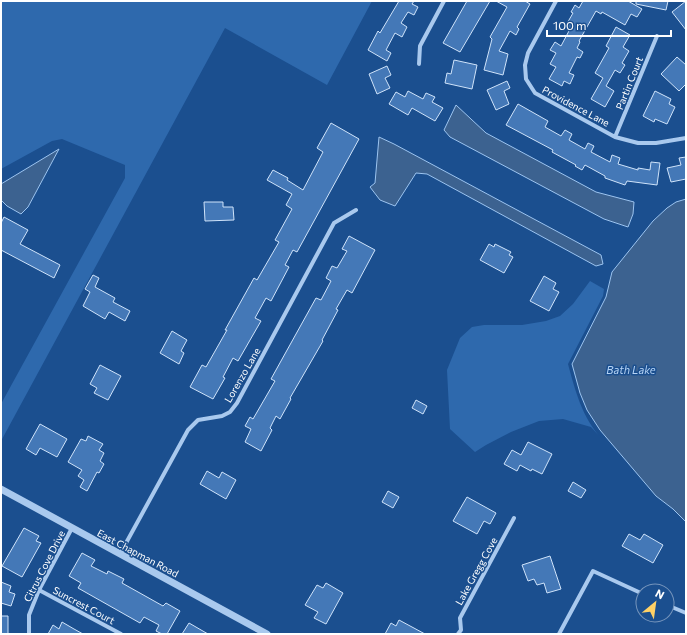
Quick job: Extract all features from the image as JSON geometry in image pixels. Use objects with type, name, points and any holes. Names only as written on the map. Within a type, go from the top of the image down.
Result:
[{"type":"street","points":[[419,64],[420,46],[444,1]]},
{"type":"street","name":"Providence Lane","points":[[556,1],[528,53],[525,65],[526,79],[535,93],[615,136],[638,143],[656,143],[686,138]]},
{"type":"street","name":"Partin Court","points":[[615,136],[657,36]]},
{"type":"street","name":"Lorenzo Lane","points":[[120,554],[188,430],[198,420],[222,416],[230,412],[237,403],[334,223],[356,210]]},
{"type":"street","name":"East Chapman Road","points":[[1,489],[267,634]]},
{"type":"street","name":"Lake Gregg Cove","points":[[458,634],[461,630],[460,618],[514,518]]},
{"type":"street","name":"Citrus Cove Drive","points":[[28,634],[29,615],[39,590],[72,528]]},
{"type":"street","points":[[559,634],[593,571],[635,590]]},
{"type":"street","name":"Suncrest Court","points":[[39,590],[121,634]]},
{"type":"street","points":[[675,608],[686,613]]},
{"type":"shaded area","points":[[1,1],[372,1],[327,85],[225,28],[1,441],[1,404],[125,178],[125,165],[62,139],[52,141],[1,169]]},
{"type":"shaded area","points":[[590,281],[604,289],[603,296],[568,364],[584,412],[594,430],[601,438],[591,427],[563,419],[539,421],[511,432],[475,452],[450,429],[447,370],[460,338],[472,327],[484,325],[522,325],[546,321],[560,316],[573,304]]},
{"type":"water","points":[[456,105],[486,133],[596,192],[634,202],[633,214],[628,227],[604,219],[450,137],[444,130]]},
{"type":"water","points":[[379,137],[601,255],[603,264],[596,266],[427,174],[416,173],[395,206],[380,200],[370,187],[375,183]]},
{"type":"water","points":[[59,149],[28,207],[21,214],[7,206],[1,200],[1,184]]},
{"type":"water","name":"Bath Lake","points":[[686,199],[686,522],[673,509],[656,496],[600,430],[587,410],[580,393],[572,364],[606,297],[612,272],[653,221],[676,202]]},
{"type":"building","points":[[399,1],[414,1],[412,4],[418,7],[414,15],[408,12],[401,23],[407,27],[402,37],[395,33],[386,50],[391,53],[387,61],[368,50],[378,31],[380,33]]},
{"type":"building","points":[[467,1],[490,1],[460,52],[443,43]]},
{"type":"building","points":[[496,1],[525,1],[530,4],[517,27],[519,29],[516,35],[510,31],[499,51],[508,54],[503,75],[484,70],[492,39],[490,37],[507,7]]},
{"type":"building","points":[[583,1],[628,1],[642,9],[637,17],[631,14],[625,25],[602,12],[601,14],[596,11],[579,41],[580,42],[577,48],[583,52],[580,58],[577,57],[569,73],[574,75],[570,84],[564,81],[562,86],[549,79],[556,67],[550,64],[556,53],[550,50],[555,42],[561,46],[570,29],[565,27],[573,13],[571,12],[575,5],[579,8]]},
{"type":"building","points":[[636,1],[668,1],[666,10],[636,4]]},
{"type":"building","points":[[686,1],[686,30],[672,12]]},
{"type":"building","points":[[616,27],[630,35],[623,47],[629,51],[622,63],[625,65],[620,73],[615,70],[606,86],[614,91],[605,107],[591,99],[603,78],[595,73],[609,48],[606,46]]},
{"type":"building","points":[[677,57],[686,65],[686,84],[679,91],[661,74]]},
{"type":"building","points":[[454,60],[477,65],[472,89],[445,83],[447,73],[451,74]]},
{"type":"building","points":[[387,66],[391,75],[385,78],[390,88],[377,94],[369,74]]},
{"type":"building","points":[[507,81],[510,88],[504,91],[509,104],[496,110],[487,90]]},
{"type":"building","points":[[408,91],[423,99],[426,93],[435,97],[432,102],[443,108],[435,121],[412,108],[408,115],[389,104],[396,92],[405,97]]},
{"type":"building","points":[[655,91],[671,99],[669,104],[675,107],[667,124],[655,119],[654,122],[643,116]]},
{"type":"building","points":[[518,104],[548,121],[545,127],[561,136],[565,130],[572,134],[569,140],[585,149],[588,143],[594,146],[591,152],[610,162],[612,155],[620,158],[618,164],[638,170],[638,168],[650,170],[651,162],[660,163],[657,185],[627,181],[625,185],[605,178],[605,176],[585,165],[582,170],[575,166],[576,165],[552,152],[553,150],[506,125]]},
{"type":"building","points":[[331,123],[359,139],[297,252],[293,250],[285,265],[289,267],[271,301],[266,298],[255,318],[261,321],[238,361],[233,358],[223,377],[225,378],[213,399],[190,387],[202,365],[206,367],[254,278],[257,280],[279,242],[275,240],[292,209],[286,205],[292,194],[267,180],[273,170],[288,178],[287,180],[303,190],[323,152],[317,148]]},
{"type":"building","points":[[686,157],[686,179],[671,182],[667,168],[681,165],[679,158]]},
{"type":"building","points":[[204,202],[223,202],[223,207],[233,207],[234,220],[205,221]]},
{"type":"building","points":[[4,217],[28,230],[20,244],[60,265],[54,278],[1,250],[1,223]]},
{"type":"building","points":[[349,236],[375,250],[352,293],[347,290],[336,309],[338,310],[322,340],[323,341],[290,398],[291,399],[280,419],[276,416],[270,428],[272,430],[261,451],[245,442],[251,429],[245,426],[250,417],[253,419],[275,381],[271,379],[316,298],[321,300],[331,281],[326,278],[332,266],[337,268],[347,251],[342,249]]},
{"type":"building","points":[[489,244],[494,247],[495,244],[511,252],[509,255],[513,257],[504,273],[480,260]]},
{"type":"building","points":[[93,275],[99,278],[95,287],[115,298],[113,302],[130,311],[125,321],[109,312],[105,319],[83,306],[90,292],[85,289]]},
{"type":"building","points":[[544,276],[556,283],[553,289],[559,292],[549,311],[530,301]]},
{"type":"building","points":[[172,331],[187,340],[181,351],[184,353],[179,364],[160,353]]},
{"type":"building","points":[[100,365],[121,376],[108,400],[94,393],[97,388],[90,384]]},
{"type":"building","points":[[416,400],[427,406],[423,414],[412,408]]},
{"type":"building","points":[[40,424],[67,439],[57,457],[40,448],[36,455],[26,449]]},
{"type":"building","points":[[88,436],[103,444],[99,450],[104,453],[100,461],[104,464],[99,473],[97,472],[87,491],[80,487],[84,480],[78,476],[82,470],[68,462],[81,439],[86,441]]},
{"type":"building","points":[[528,442],[552,454],[542,474],[532,469],[531,471],[520,465],[517,471],[504,464],[512,450],[521,455]]},
{"type":"building","points":[[207,471],[219,478],[222,472],[236,480],[226,499],[200,484]]},
{"type":"building","points":[[573,482],[586,490],[581,498],[568,491]]},
{"type":"building","points":[[388,491],[399,497],[393,508],[382,502]]},
{"type":"building","points":[[467,497],[496,513],[490,524],[484,521],[477,534],[453,521]]},
{"type":"building","points":[[24,528],[39,536],[36,541],[41,543],[22,577],[2,566]]},
{"type":"building","points":[[629,534],[640,540],[644,534],[663,545],[653,563],[622,546]]},
{"type":"building","points":[[82,553],[95,560],[91,566],[107,574],[108,571],[124,579],[122,583],[163,606],[166,603],[180,611],[167,634],[162,634],[156,631],[159,625],[144,617],[140,623],[78,588],[81,583],[69,576]]},
{"type":"building","points":[[550,556],[561,589],[547,593],[544,583],[537,585],[534,579],[528,581],[522,565]]},
{"type":"building","points":[[1,582],[11,586],[9,592],[15,594],[11,606],[1,603]]},
{"type":"building","points":[[326,583],[343,593],[326,624],[314,618],[318,612],[305,605],[317,585],[323,588]]},
{"type":"building","points":[[1,616],[8,616],[8,634],[1,634]]},
{"type":"building","points":[[399,620],[425,634],[385,634],[391,623],[396,626]]},
{"type":"building","points":[[62,622],[83,634],[48,634],[53,625],[59,629]]},
{"type":"building","points":[[189,623],[208,634],[182,634]]}]
